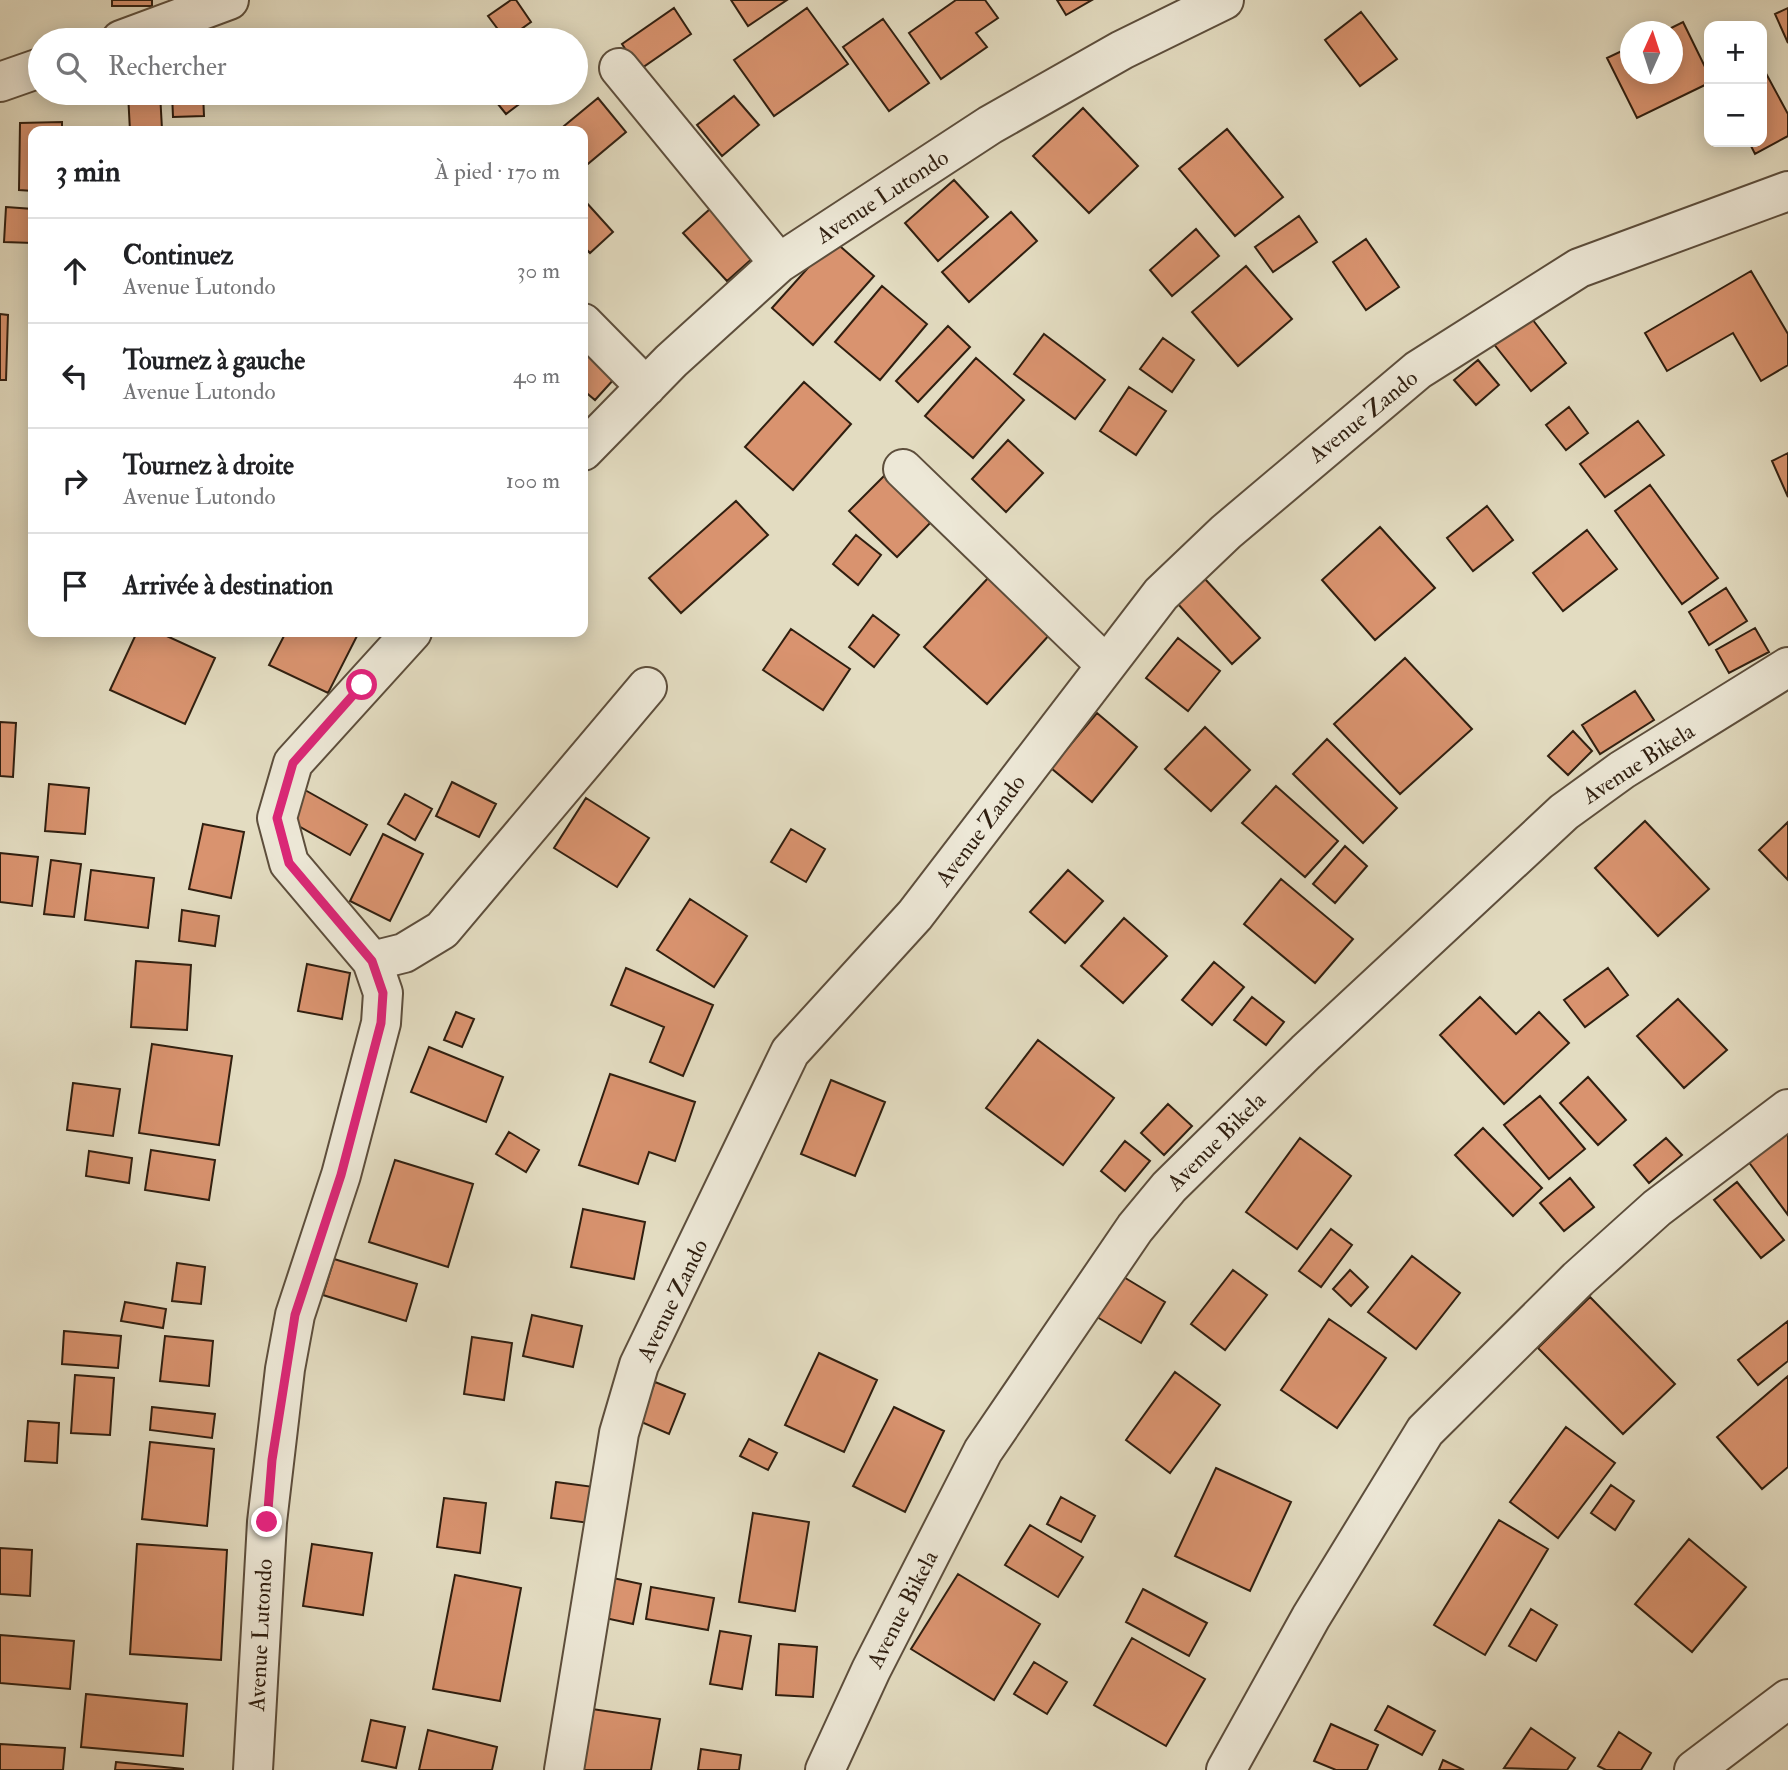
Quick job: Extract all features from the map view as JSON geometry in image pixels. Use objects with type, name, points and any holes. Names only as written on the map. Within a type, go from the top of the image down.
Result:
[{"type":"street","points":[[153,28],[229,0]]},
{"type":"street","name":"Avenue Lutondo","points":[[588,446],[646,387],[779,263],[990,125],[1122,50],[1224,0]]},
{"type":"street","points":[[619,68],[779,263]]},
{"type":"street","points":[[0,82],[28,72]]},
{"type":"street","name":"Avenue Zando","points":[[564,1770],[619,1433],[639,1365],[790,1052],[915,915],[1161,594],[1226,532],[1418,370],[1579,268],[1788,191]]},
{"type":"street","points":[[588,328],[646,387]]},
{"type":"street","points":[[903,469],[1106,664]]},
{"type":"street","name":"Avenue Lutondo","points":[[253,1770],[269,1497],[285,1369],[295,1315],[341,1175],[381,1023],[383,993],[372,961],[289,863],[277,818],[293,763],[407,637]]},
{"type":"street","name":"Avenue Bikela","points":[[825,1770],[871,1670],[983,1451],[1135,1228],[1168,1187],[1306,1052],[1564,812],[1622,770],[1788,667]]},
{"type":"street","points":[[372,961],[404,953],[442,930],[647,687]]},
{"type":"street","points":[[1226,1770],[1311,1617],[1425,1431],[1578,1279],[1657,1208],[1788,1109]]},
{"type":"street","points":[[1694,1770],[1788,1699]]},
{"type":"building","points":[[112,0],[152,0],[152,6],[112,6]]},
{"type":"building","points":[[511,0],[516,0],[531,22],[523,28],[497,28],[488,16]]},
{"type":"building","points":[[731,0],[787,0],[748,26]]},
{"type":"building","points":[[956,0],[985,0],[998,18],[976,33],[987,47],[941,79],[909,33]]},
{"type":"building","points":[[1057,0],[1092,0],[1066,15]]},
{"type":"building","points":[[674,8],[691,34],[639,70],[622,44]]},
{"type":"building","points":[[807,8],[848,64],[774,116],[734,60]]},
{"type":"building","points":[[1788,8],[1788,43],[1775,14]]},
{"type":"building","points":[[1361,12],[1397,59],[1360,86],[1325,40]]},
{"type":"building","points":[[883,19],[929,83],[889,111],[843,47]]},
{"type":"building","points":[[1683,22],[1704,65],[1704,85],[1637,118],[1620,84],[1683,84]]},
{"type":"building","points":[[1620,52],[1620,84],[1607,58]]},
{"type":"building","points":[[1767,75],[1788,114],[1788,136],[1755,154],[1752,147],[1767,147]]},
{"type":"building","points":[[734,96],[759,125],[722,156],[697,125]]},
{"type":"building","points":[[598,98],[626,132],[588,164],[588,126],[564,126]]},
{"type":"building","points":[[129,105],[161,105],[162,126],[130,126]]},
{"type":"building","points":[[172,105],[204,105],[204,116],[173,117]]},
{"type":"building","points":[[499,105],[518,105],[506,114]]},
{"type":"building","points":[[1083,108],[1138,166],[1089,213],[1033,156]]},
{"type":"building","points":[[62,122],[62,126],[28,126],[28,191],[19,190],[20,123]]},
{"type":"building","points":[[1227,129],[1283,197],[1235,236],[1179,169]]},
{"type":"building","points":[[954,180],[988,217],[938,261],[905,223]]},
{"type":"building","points":[[588,204],[613,232],[590,253],[588,251]]},
{"type":"building","points":[[6,207],[28,209],[28,243],[4,242]]},
{"type":"building","points":[[710,209],[754,257],[727,281],[683,233]]},
{"type":"building","points":[[1011,212],[1037,241],[969,302],[942,272]]},
{"type":"building","points":[[1299,216],[1317,242],[1273,272],[1255,247]]},
{"type":"building","points":[[1196,229],[1219,256],[1172,296],[1150,270]]},
{"type":"building","points":[[1366,239],[1399,287],[1366,310],[1333,262]]},
{"type":"building","points":[[833,240],[874,276],[813,345],[772,308]]},
{"type":"building","points":[[1246,266],[1292,319],[1238,366],[1192,312]]},
{"type":"building","points":[[1751,271],[1788,334],[1788,365],[1761,381],[1733,333],[1667,371],[1645,333]]},
{"type":"building","points":[[882,286],[927,324],[880,380],[835,342]]},
{"type":"building","points":[[0,314],[8,315],[6,380],[0,380]]},
{"type":"building","points":[[1529,315],[1566,363],[1531,391],[1493,343]]},
{"type":"building","points":[[948,326],[970,347],[918,402],[896,381]]},
{"type":"building","points":[[588,334],[625,367],[595,400],[588,394]]},
{"type":"building","points":[[1044,334],[1105,380],[1075,419],[1014,374]]},
{"type":"building","points":[[1163,338],[1194,360],[1172,392],[1140,369]]},
{"type":"building","points":[[976,358],[1024,400],[973,458],[925,416]]},
{"type":"building","points":[[1478,360],[1499,385],[1476,405],[1454,380]]},
{"type":"building","points":[[804,382],[851,424],[793,490],[745,447]]},
{"type":"building","points":[[1129,387],[1166,411],[1136,455],[1100,431]]},
{"type":"building","points":[[1569,407],[1588,433],[1566,450],[1546,425]]},
{"type":"building","points":[[1638,421],[1664,455],[1605,497],[1580,464]]},
{"type":"building","points":[[1008,440],[1043,473],[1006,512],[972,479]]},
{"type":"building","points":[[1788,453],[1788,497],[1772,461]]},
{"type":"building","points":[[887,473],[934,519],[897,557],[849,511]]},
{"type":"building","points":[[1650,485],[1718,578],[1682,604],[1615,511]]},
{"type":"building","points":[[736,501],[768,535],[681,613],[649,578]]},
{"type":"building","points":[[1487,506],[1513,540],[1473,571],[1447,538]]},
{"type":"building","points":[[1380,527],[1435,588],[1375,640],[1322,580]]},
{"type":"building","points":[[1587,530],[1617,569],[1563,611],[1533,573]]},
{"type":"building","points":[[856,535],[881,555],[858,585],[833,564]]},
{"type":"building","points":[[989,577],[1051,633],[987,704],[924,647]]},
{"type":"building","points":[[1205,579],[1260,638],[1232,664],[1178,604]]},
{"type":"building","points":[[1726,588],[1747,621],[1709,645],[1689,612]]},
{"type":"building","points":[[873,615],[899,635],[874,667],[849,647]]},
{"type":"building","points":[[1755,628],[1769,652],[1729,673],[1716,650]]},
{"type":"building","points":[[791,629],[850,669],[823,710],[763,670]]},
{"type":"building","points":[[135,637],[169,637],[215,658],[185,724],[110,690]]},
{"type":"building","points":[[283,637],[356,637],[328,693],[269,665]]},
{"type":"building","points":[[1178,638],[1220,671],[1188,711],[1146,678]]},
{"type":"building","points":[[1405,658],[1472,729],[1400,794],[1334,724]]},
{"type":"building","points":[[1635,691],[1654,720],[1600,754],[1582,725]]},
{"type":"building","points":[[1097,713],[1137,747],[1092,802],[1051,768]]},
{"type":"building","points":[[0,722],[16,723],[13,777],[0,776]]},
{"type":"building","points":[[1205,727],[1250,770],[1211,811],[1165,769]]},
{"type":"building","points":[[1573,731],[1592,751],[1568,775],[1548,756]]},
{"type":"building","points":[[1327,739],[1397,808],[1363,843],[1293,774]]},
{"type":"building","points":[[452,782],[496,804],[479,837],[436,816]]},
{"type":"building","points":[[49,784],[89,788],[85,834],[45,831]]},
{"type":"building","points":[[1276,786],[1338,841],[1305,877],[1242,823]]},
{"type":"building","points":[[305,790],[367,825],[350,855],[288,820]]},
{"type":"building","points":[[405,794],[432,809],[415,840],[388,824]]},
{"type":"building","points":[[586,798],[649,838],[617,887],[554,848]]},
{"type":"building","points":[[1645,821],[1709,889],[1658,936],[1595,868]]},
{"type":"building","points":[[1788,822],[1788,880],[1759,850]]},
{"type":"building","points":[[203,824],[244,832],[231,898],[189,889]]},
{"type":"building","points":[[791,829],[825,849],[806,882],[771,862]]},
{"type":"building","points":[[383,834],[423,854],[390,921],[350,901]]},
{"type":"building","points":[[1345,846],[1367,866],[1335,903],[1313,884]]},
{"type":"building","points":[[0,853],[38,857],[32,906],[0,902]]},
{"type":"building","points":[[51,860],[81,864],[74,917],[44,914]]},
{"type":"building","points":[[91,870],[154,878],[148,928],[85,920]]},
{"type":"building","points":[[1068,870],[1103,901],[1065,943],[1030,912]]},
{"type":"building","points":[[1281,879],[1353,939],[1315,983],[1244,924]]},
{"type":"building","points":[[690,899],[747,936],[714,987],[657,950]]},
{"type":"building","points":[[182,910],[219,916],[215,946],[179,941]]},
{"type":"building","points":[[1124,918],[1167,956],[1123,1003],[1081,966]]},
{"type":"building","points":[[136,961],[191,965],[187,1030],[131,1027]]},
{"type":"building","points":[[1214,962],[1244,987],[1212,1025],[1182,1000]]},
{"type":"building","points":[[307,964],[350,973],[342,1019],[298,1011]]},
{"type":"building","points":[[626,968],[713,1005],[683,1076],[650,1062],[664,1027],[611,1005]]},
{"type":"building","points":[[1608,968],[1628,995],[1585,1027],[1564,1000]]},
{"type":"building","points":[[1252,997],[1284,1022],[1266,1045],[1234,1020]]},
{"type":"building","points":[[1480,997],[1516,1034],[1539,1012],[1569,1043],[1504,1104],[1440,1035]]},
{"type":"building","points":[[1678,999],[1727,1050],[1684,1088],[1637,1036]]},
{"type":"building","points":[[456,1012],[474,1019],[462,1047],[444,1040]]},
{"type":"building","points":[[1038,1040],[1114,1098],[1063,1165],[986,1108]]},
{"type":"building","points":[[152,1044],[232,1056],[219,1145],[139,1133]]},
{"type":"building","points":[[429,1047],[503,1077],[486,1122],[411,1092]]},
{"type":"building","points":[[610,1074],[695,1102],[675,1161],[649,1152],[638,1184],[579,1165]]},
{"type":"building","points":[[1588,1077],[1626,1120],[1598,1145],[1560,1103]]},
{"type":"building","points":[[831,1080],[885,1102],[855,1176],[801,1154]]},
{"type":"building","points":[[73,1083],[120,1089],[113,1136],[67,1130]]},
{"type":"building","points":[[1540,1096],[1585,1149],[1549,1179],[1504,1125]]},
{"type":"building","points":[[1168,1104],[1192,1126],[1164,1155],[1141,1133]]},
{"type":"building","points":[[1483,1128],[1542,1188],[1513,1216],[1455,1155]]},
{"type":"building","points":[[1788,1131],[1788,1215],[1748,1161]]},
{"type":"building","points":[[509,1132],[539,1150],[526,1172],[496,1154]]},
{"type":"building","points":[[1300,1138],[1351,1176],[1297,1249],[1246,1212]]},
{"type":"building","points":[[1666,1138],[1682,1155],[1649,1183],[1634,1165]]},
{"type":"building","points":[[1125,1141],[1150,1161],[1125,1191],[1101,1171]]},
{"type":"building","points":[[151,1150],[215,1160],[209,1200],[145,1190]]},
{"type":"building","points":[[89,1151],[132,1158],[129,1183],[86,1176]]},
{"type":"building","points":[[395,1160],[473,1184],[448,1267],[369,1242]]},
{"type":"building","points":[[1570,1178],[1594,1207],[1564,1231],[1540,1203]]},
{"type":"building","points":[[1737,1182],[1784,1240],[1761,1258],[1714,1200]]},
{"type":"building","points":[[583,1209],[645,1222],[634,1279],[571,1267]]},
{"type":"building","points":[[1331,1229],[1352,1245],[1321,1287],[1299,1271]]},
{"type":"building","points":[[1412,1256],[1460,1293],[1416,1349],[1368,1312]]},
{"type":"building","points":[[334,1259],[417,1284],[406,1321],[323,1295]]},
{"type":"building","points":[[177,1263],[205,1267],[201,1304],[172,1301]]},
{"type":"building","points":[[1233,1270],[1267,1295],[1225,1350],[1191,1324]]},
{"type":"building","points":[[1350,1270],[1368,1287],[1351,1306],[1333,1289]]},
{"type":"building","points":[[1122,1276],[1165,1302],[1141,1343],[1097,1317]]},
{"type":"building","points":[[1590,1297],[1675,1384],[1623,1434],[1538,1348]]},
{"type":"building","points":[[125,1302],[166,1309],[163,1328],[121,1321]]},
{"type":"building","points":[[532,1315],[582,1326],[573,1367],[523,1356]]},
{"type":"building","points":[[1329,1319],[1386,1358],[1337,1428],[1281,1390]]},
{"type":"building","points":[[1788,1321],[1788,1361],[1758,1385],[1738,1360]]},
{"type":"building","points":[[64,1331],[121,1336],[118,1368],[62,1364]]},
{"type":"building","points":[[165,1336],[213,1341],[209,1386],[160,1381]]},
{"type":"building","points":[[472,1337],[512,1343],[504,1400],[464,1394]]},
{"type":"building","points":[[819,1353],[877,1380],[844,1452],[785,1425]]},
{"type":"building","points":[[1175,1372],[1220,1405],[1170,1473],[1126,1440]]},
{"type":"building","points":[[75,1375],[114,1378],[110,1435],[71,1433]]},
{"type":"building","points":[[1788,1376],[1788,1467],[1762,1489],[1717,1437]]},
{"type":"building","points":[[655,1382],[685,1394],[669,1434],[639,1421]]},
{"type":"building","points":[[152,1407],[215,1414],[212,1438],[150,1430]]},
{"type":"building","points":[[894,1407],[944,1431],[905,1512],[853,1486]]},
{"type":"building","points":[[28,1421],[59,1423],[57,1463],[25,1461]]},
{"type":"building","points":[[1566,1427],[1615,1463],[1558,1538],[1510,1502]]},
{"type":"building","points":[[749,1439],[777,1453],[768,1470],[740,1456]]},
{"type":"building","points":[[150,1442],[214,1449],[207,1526],[142,1519]]},
{"type":"building","points":[[1216,1468],[1291,1502],[1250,1591],[1175,1556]]},
{"type":"building","points":[[556,1482],[594,1487],[589,1523],[551,1518]]},
{"type":"building","points":[[1611,1485],[1634,1501],[1615,1530],[1591,1513]]},
{"type":"building","points":[[1061,1497],[1095,1516],[1081,1542],[1047,1524]]},
{"type":"building","points":[[444,1498],[486,1503],[480,1553],[437,1547]]},
{"type":"building","points":[[753,1513],[809,1522],[795,1611],[739,1602]]},
{"type":"building","points":[[1499,1520],[1548,1549],[1485,1655],[1434,1625]]},
{"type":"building","points":[[1030,1525],[1083,1557],[1058,1597],[1005,1565]]},
{"type":"building","points":[[1689,1539],[1746,1587],[1692,1652],[1635,1604]]},
{"type":"building","points":[[137,1544],[227,1550],[221,1660],[130,1654]]},
{"type":"building","points":[[312,1544],[372,1553],[363,1615],[303,1606]]},
{"type":"building","points":[[0,1548],[32,1550],[30,1596],[0,1594]]},
{"type":"building","points":[[958,1574],[1040,1624],[994,1700],[911,1649]]},
{"type":"building","points":[[455,1575],[521,1588],[500,1701],[433,1689]]},
{"type":"building","points":[[613,1578],[641,1584],[633,1624],[605,1618]]},
{"type":"building","points":[[651,1587],[714,1598],[708,1630],[646,1619]]},
{"type":"building","points":[[1143,1589],[1207,1623],[1189,1656],[1126,1622]]},
{"type":"building","points":[[1531,1609],[1557,1625],[1536,1661],[1509,1646]]},
{"type":"building","points":[[720,1631],[751,1636],[742,1689],[710,1684]]},
{"type":"building","points":[[0,1635],[74,1641],[70,1689],[0,1683]]},
{"type":"building","points":[[1132,1638],[1205,1679],[1166,1746],[1094,1705]]},
{"type":"building","points":[[779,1644],[817,1647],[813,1697],[776,1695]]},
{"type":"building","points":[[1034,1662],[1067,1682],[1047,1714],[1014,1694]]},
{"type":"building","points":[[86,1694],[187,1704],[183,1756],[81,1747]]},
{"type":"building","points":[[1388,1706],[1435,1731],[1422,1755],[1375,1730]]},
{"type":"building","points":[[592,1709],[660,1719],[651,1770],[583,1770]]},
{"type":"building","points":[[371,1720],[405,1727],[396,1768],[362,1761]]},
{"type":"building","points":[[1331,1724],[1378,1745],[1367,1770],[1336,1770],[1314,1761]]},
{"type":"building","points":[[1531,1728],[1575,1758],[1567,1770],[1504,1768]]},
{"type":"building","points":[[428,1730],[497,1747],[492,1770],[419,1770]]},
{"type":"building","points":[[1619,1732],[1651,1753],[1641,1770],[1606,1770],[1598,1766]]},
{"type":"building","points":[[0,1744],[65,1748],[63,1770],[0,1770]]},
{"type":"building","points":[[701,1749],[741,1755],[739,1770],[698,1770]]},
{"type":"building","points":[[1443,1760],[1464,1770],[1439,1770]]},
{"type":"building","points":[[116,1762],[183,1769],[183,1770],[115,1770]]},
{"type":"route","points":[[267,1522],[272,1460],[295,1315],[341,1175],[381,1023],[383,993],[372,961],[289,863],[277,818],[293,763],[362,685]]}]
